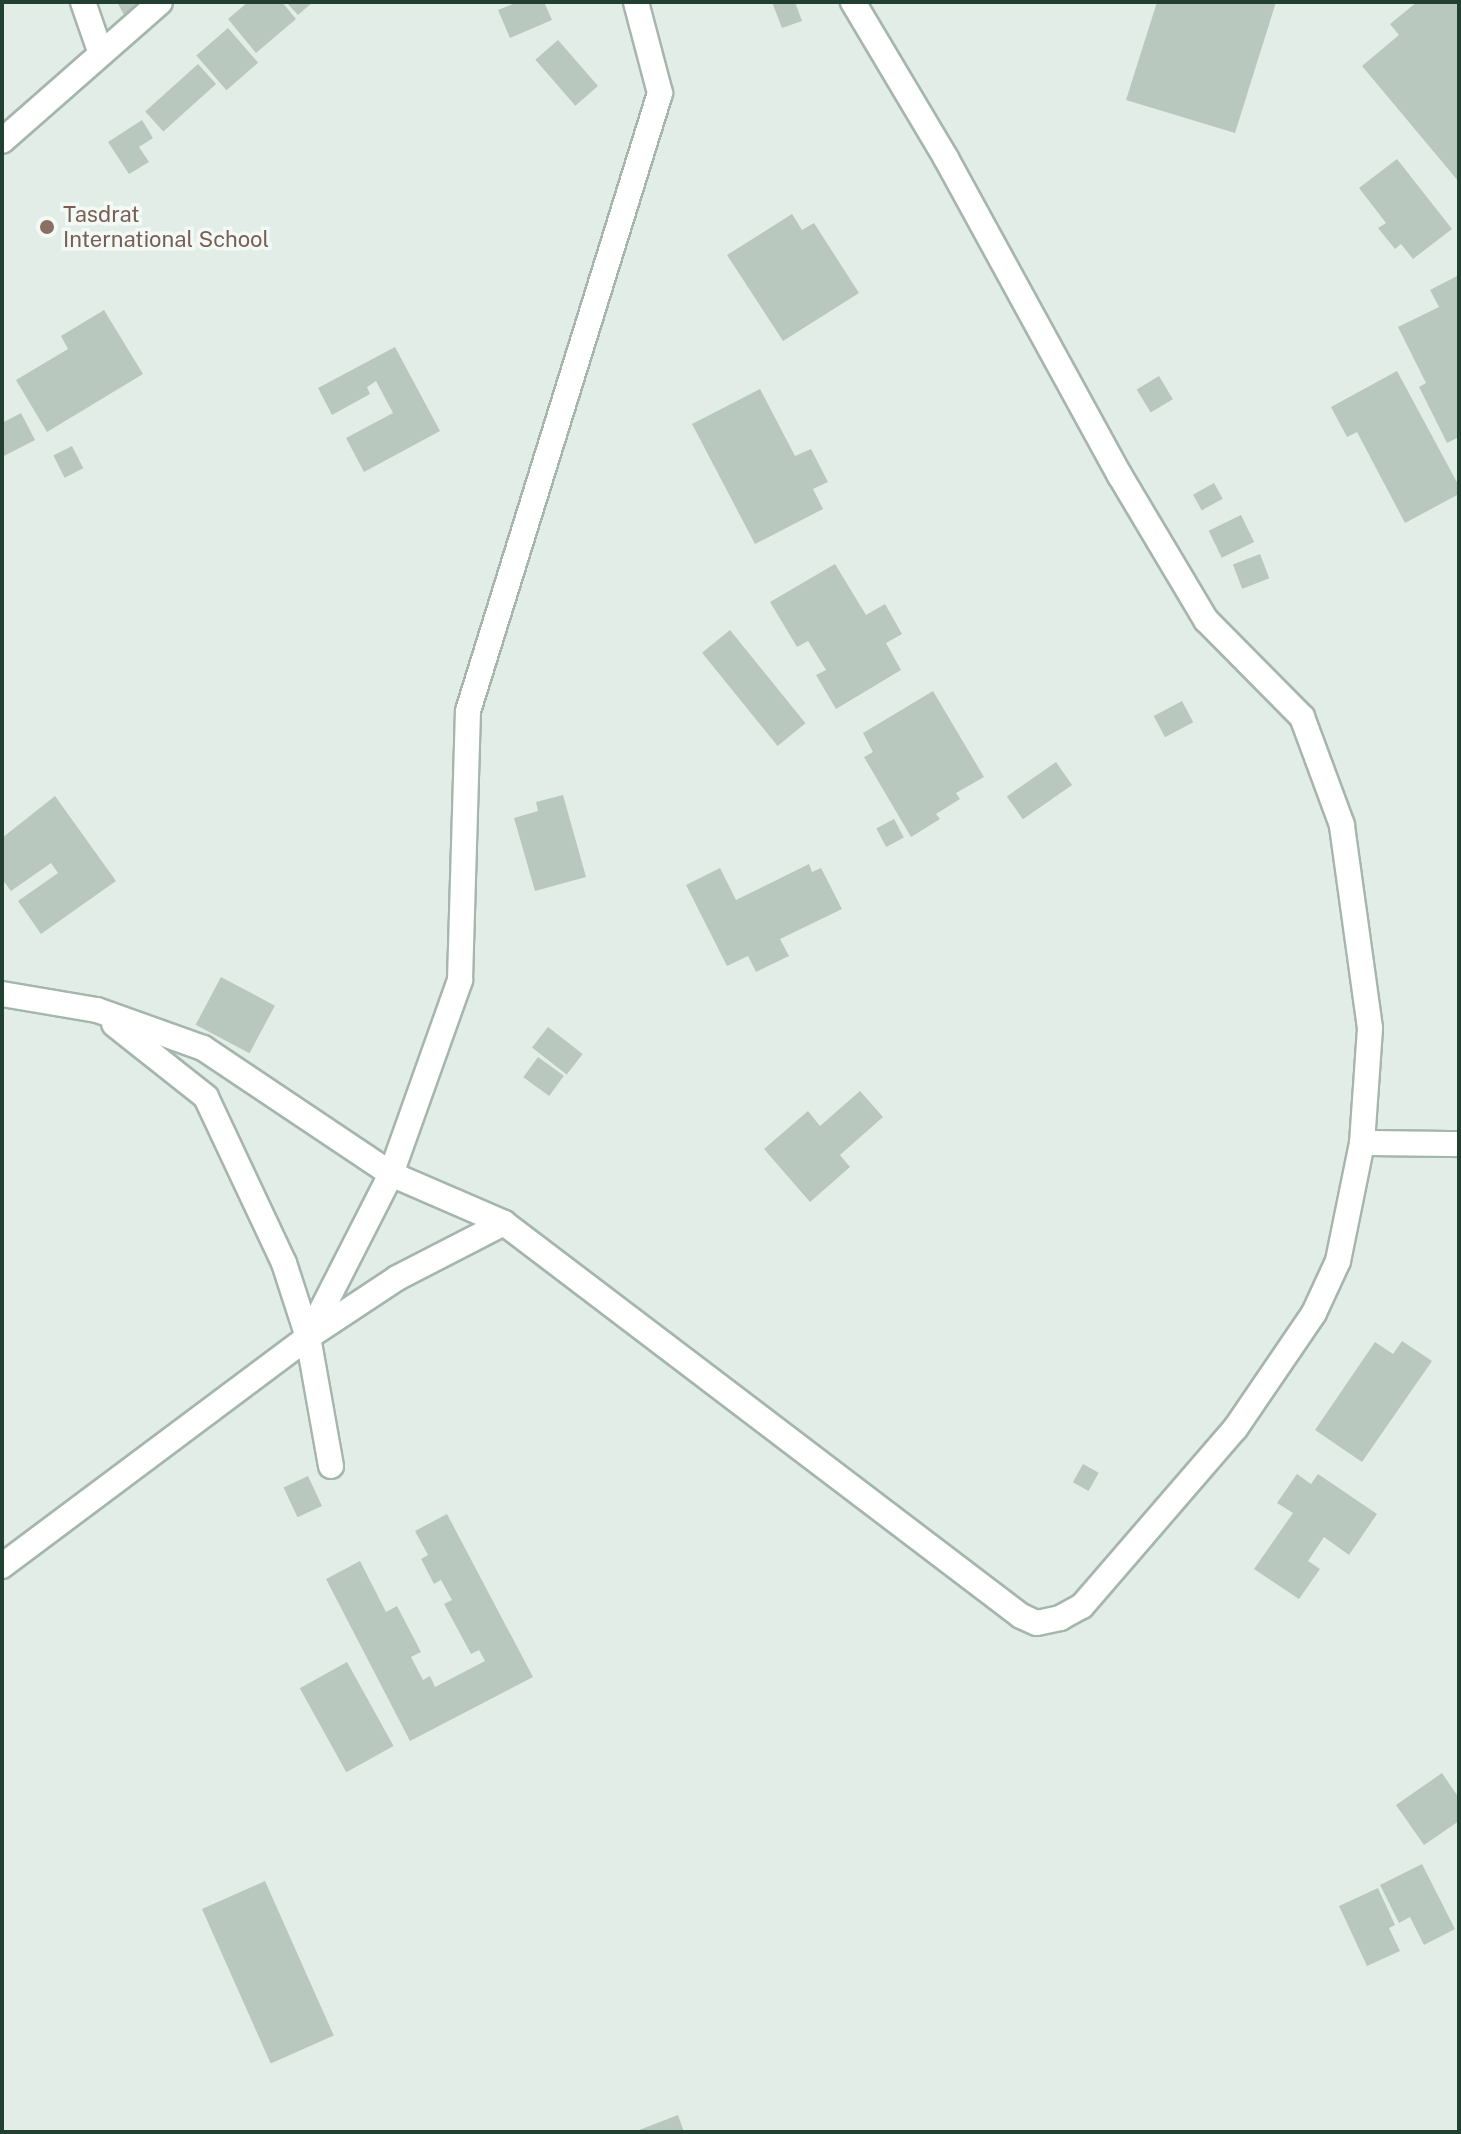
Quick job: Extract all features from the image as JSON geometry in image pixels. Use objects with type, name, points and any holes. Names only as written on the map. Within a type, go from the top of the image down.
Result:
[{"type":"street","points":[[83,2],[100,51]]},
{"type":"street","points":[[2,141],[100,51],[160,2]]},
{"type":"street","points":[[308,1337],[391,1174],[460,980],[468,711],[660,93],[636,2]]},
{"type":"street","points":[[2,994],[97,1010],[203,1048],[391,1174],[504,1223],[1021,1616],[1037,1623],[1060,1618],[1082,1606],[1235,1429],[1306,1326],[1338,1261],[1362,1143],[1370,1028],[1359,930],[1342,825],[1302,717],[1206,620],[1120,476],[946,158],[853,2]]},
{"type":"street","points":[[97,1010],[206,1097],[284,1263],[308,1337],[331,1466]]},
{"type":"street","points":[[1362,1143],[1459,1144]]},
{"type":"street","points":[[2,1566],[308,1337],[397,1278],[504,1223]]},
{"type":"building","points":[[117,2],[145,2],[124,15]]},
{"type":"building","points":[[248,2],[282,2],[296,19],[256,53],[228,19]]},
{"type":"building","points":[[286,2],[313,2],[298,15]]},
{"type":"building","points":[[518,2],[544,2],[552,20],[510,38],[498,10]]},
{"type":"building","points":[[772,2],[795,2],[802,21],[782,28]]},
{"type":"building","points":[[1157,2],[1276,2],[1235,133],[1126,100]]},
{"type":"building","points":[[1417,2],[1459,2],[1459,182],[1362,66],[1399,35],[1390,24]]},
{"type":"building","points":[[228,28],[258,63],[226,90],[196,56]]},
{"type":"building","points":[[558,40],[598,86],[575,106],[535,60]]},
{"type":"building","points":[[198,64],[216,84],[163,132],[145,112]]},
{"type":"building","points":[[142,120],[153,138],[139,147],[149,162],[129,174],[108,142]]},
{"type":"building","points":[[1397,159],[1452,229],[1413,259],[1401,244],[1395,249],[1378,228],[1386,223],[1359,188]]},
{"type":"building","points":[[792,214],[802,230],[814,223],[859,293],[783,341],[727,255]]},
{"type":"building","points":[[1459,275],[1459,443],[1457,438],[1447,443],[1419,387],[1426,383],[1398,327],[1439,307],[1430,290]]},
{"type":"building","points":[[104,310],[143,374],[47,432],[16,380],[68,349],[61,336]]},
{"type":"building","points":[[395,347],[440,431],[364,472],[346,438],[393,413],[376,381],[367,387],[370,394],[332,415],[318,388]]},
{"type":"building","points":[[1397,371],[1459,486],[1459,494],[1405,523],[1357,432],[1347,437],[1331,407]]},
{"type":"building","points":[[1159,376],[1173,399],[1151,413],[1137,389]]},
{"type":"building","points":[[760,389],[795,456],[811,449],[828,482],[813,489],[823,509],[755,544],[692,424]]},
{"type":"building","points":[[21,413],[35,440],[2,457],[2,423]]},
{"type":"building","points":[[72,446],[83,468],[65,478],[53,456]]},
{"type":"building","points":[[1214,483],[1223,499],[1202,510],[1193,495]]},
{"type":"building","points":[[1241,515],[1254,542],[1222,558],[1209,531]]},
{"type":"building","points":[[1260,554],[1269,578],[1242,589],[1233,564]]},
{"type":"building","points":[[835,564],[866,615],[885,604],[902,634],[886,643],[901,670],[836,709],[816,675],[826,670],[808,641],[797,647],[770,602]]},
{"type":"building","points":[[730,630],[806,723],[778,746],[702,653]]},
{"type":"building","points":[[933,691],[984,777],[956,793],[960,799],[936,814],[940,819],[911,837],[864,757],[873,752],[863,733]]},
{"type":"building","points":[[1182,701],[1193,722],[1165,737],[1154,716]]},
{"type":"building","points":[[1056,762],[1072,785],[1023,819],[1007,796]]},
{"type":"building","points":[[563,795],[586,877],[535,891],[514,818],[538,811],[536,802]]},
{"type":"building","points":[[55,796],[116,881],[41,934],[18,901],[58,873],[51,863],[11,891],[2,879],[2,838]]},
{"type":"building","points":[[894,819],[904,838],[886,847],[876,828]]},
{"type":"building","points":[[809,864],[812,872],[821,868],[842,909],[780,939],[789,956],[756,972],[748,956],[727,966],[686,885],[720,868],[736,900]]},
{"type":"building","points":[[221,977],[275,1006],[250,1053],[196,1025]]},
{"type":"building","points":[[548,1027],[583,1054],[567,1075],[532,1047]]},
{"type":"building","points":[[538,1057],[564,1076],[549,1096],[523,1077]]},
{"type":"building","points":[[860,1091],[883,1117],[840,1155],[850,1167],[810,1202],[764,1149],[808,1111],[820,1126]]},
{"type":"building","points":[[1402,1341],[1432,1361],[1362,1462],[1315,1430],[1375,1342],[1393,1354]]},
{"type":"building","points":[[1083,1464],[1099,1473],[1089,1491],[1073,1482]]},
{"type":"building","points":[[1297,1474],[1311,1484],[1318,1474],[1377,1514],[1349,1555],[1324,1537],[1308,1561],[1320,1569],[1299,1599],[1254,1569],[1293,1513],[1277,1503]]},
{"type":"building","points":[[308,1476],[322,1506],[297,1517],[284,1487]]},
{"type":"building","points":[[447,1514],[533,1677],[410,1741],[326,1579],[360,1561],[386,1612],[397,1606],[421,1652],[411,1657],[423,1680],[430,1676],[435,1687],[485,1661],[479,1650],[471,1654],[444,1604],[452,1600],[441,1580],[434,1584],[421,1559],[428,1555],[415,1531]]},
{"type":"building","points":[[347,1662],[394,1746],[346,1772],[300,1688]]},
{"type":"building","points":[[1442,1773],[1459,1798],[1459,1821],[1424,1845],[1396,1805]]},
{"type":"building","points":[[1422,1864],[1455,1929],[1424,1945],[1410,1917],[1399,1923],[1380,1885]]},
{"type":"building","points":[[265,1881],[334,2035],[271,2063],[202,1909]]},
{"type":"building","points":[[1378,1888],[1395,1925],[1389,1928],[1400,1951],[1367,1966],[1339,1906]]},
{"type":"building","points":[[678,2115],[684,2132],[634,2132]]},
{"type":"place","name":"Tasdrat International School","points":[[47,227]]}]
